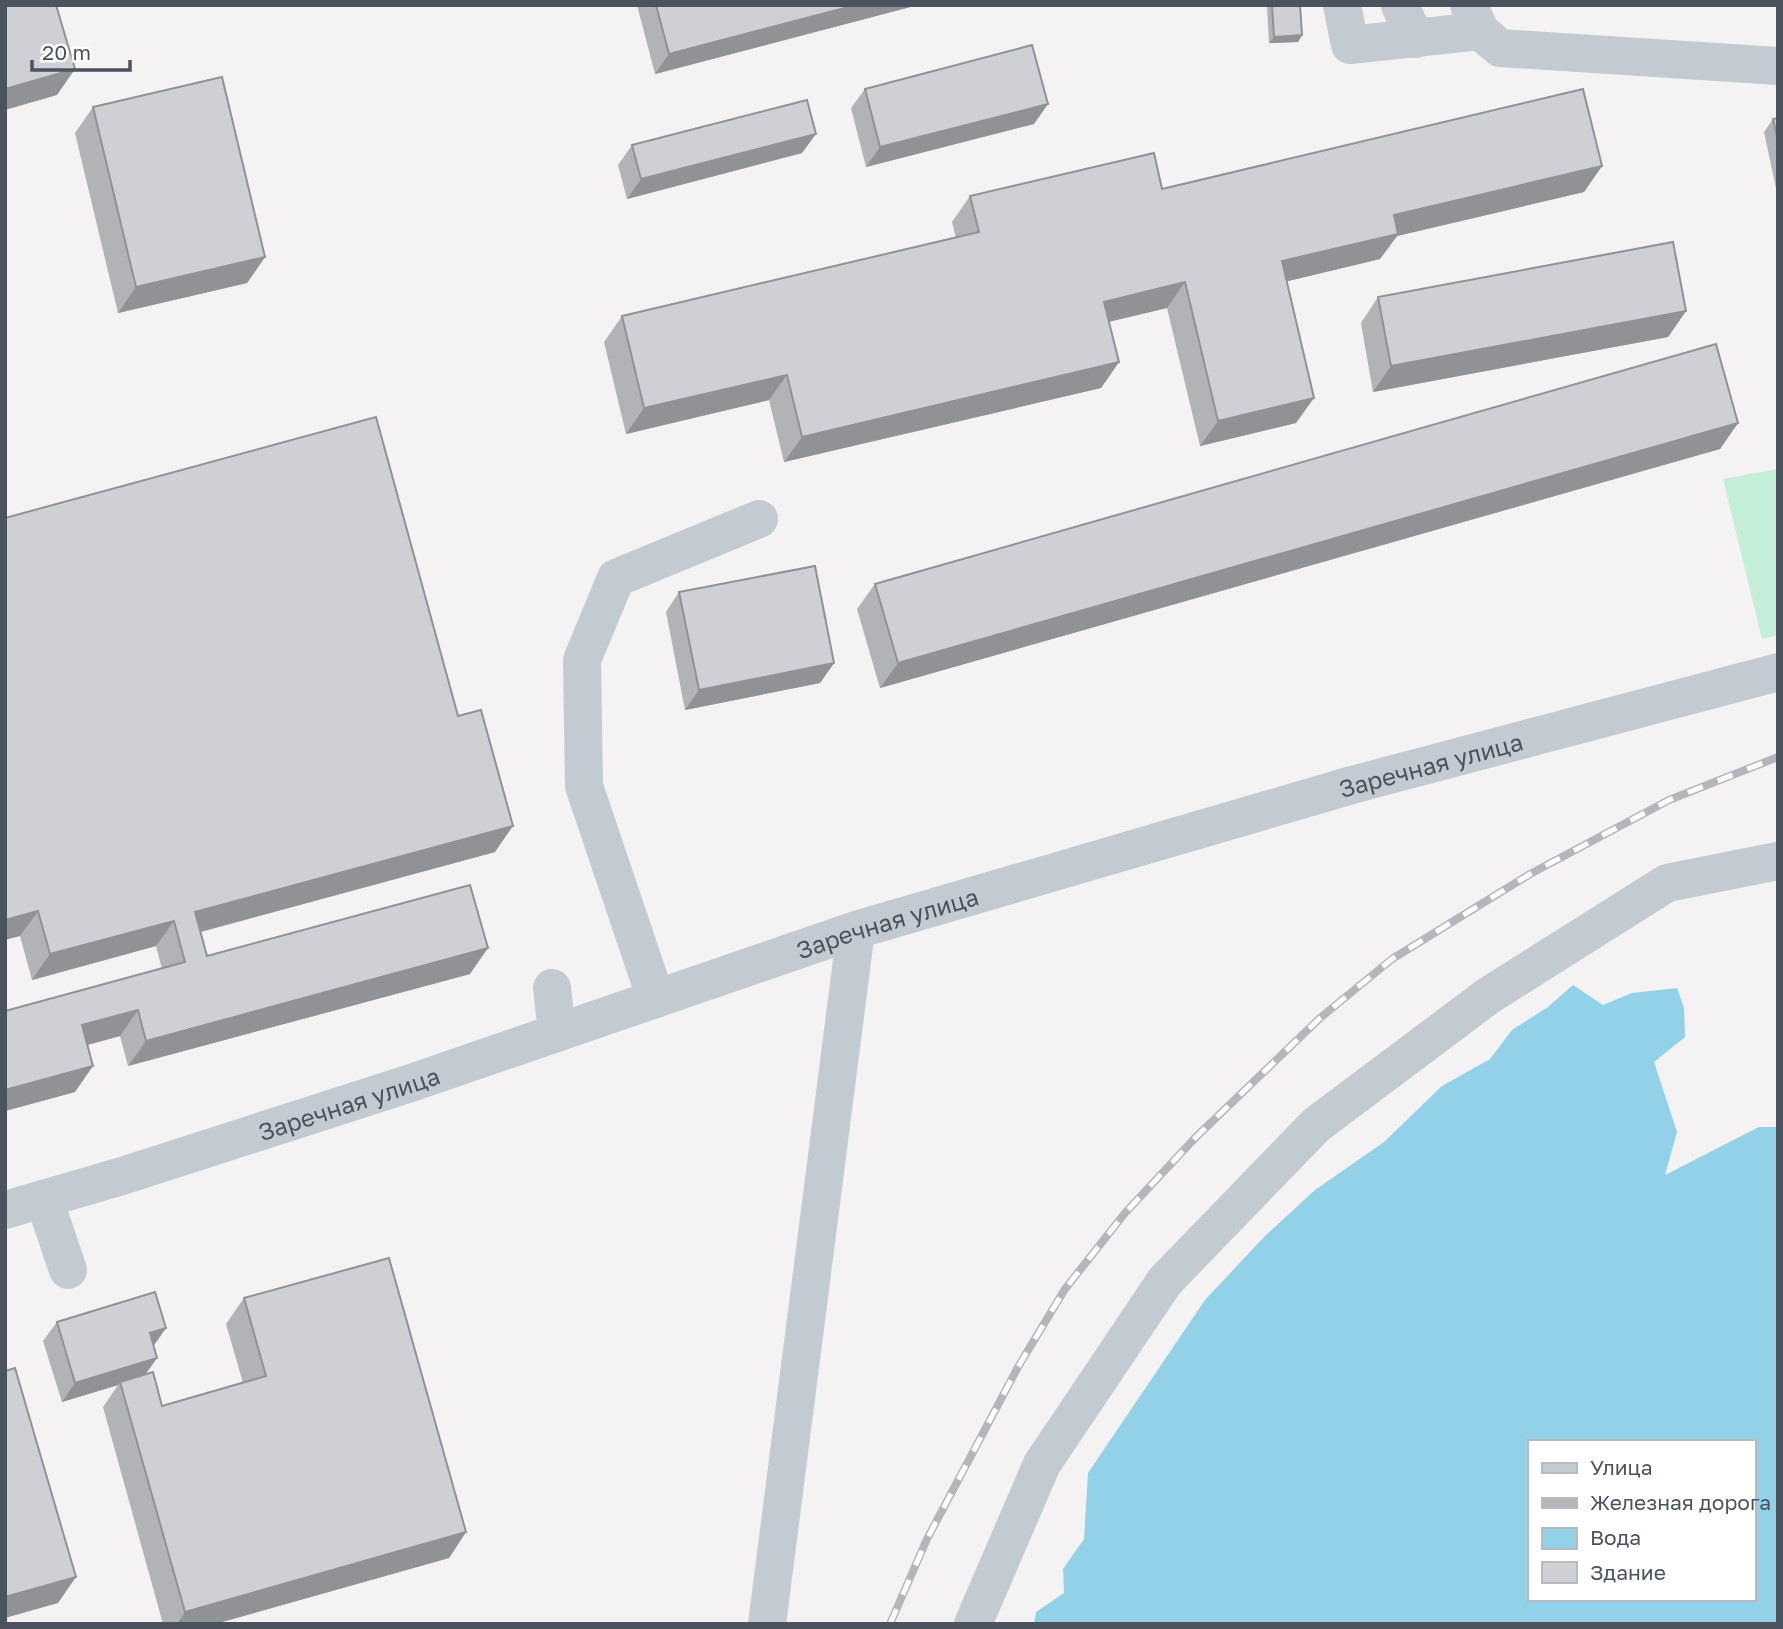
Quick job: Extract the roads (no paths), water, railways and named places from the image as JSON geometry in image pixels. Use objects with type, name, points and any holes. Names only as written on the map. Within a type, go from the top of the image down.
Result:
[{"type":"street","points":[[1342,5],[1350,45],[1407,22],[1475,18],[1500,48],[1778,66]]},
{"type":"street","points":[[656,999],[584,786],[582,660],[616,578],[759,519]]},
{"type":"street","name":"Заречная улица","points":[[5,1210],[411,1083],[856,930],[1352,785],[1778,672]]},
{"type":"street","points":[[973,1624],[1042,1464],[1165,1282],[1316,1125],[1488,996],[1667,883],[1778,860]]},
{"type":"street","points":[[767,1624],[856,930]]},
{"type":"street","points":[[552,988],[557,1033]]},
{"type":"street","points":[[44,1199],[68,1270]]},
{"type":"water","points":[[1573,985],[1603,1005],[1632,993],[1677,988],[1684,1008],[1685,1037],[1654,1062],[1677,1132],[1665,1175],[1759,1127],[1778,1127],[1778,1624],[1034,1624],[1036,1612],[1064,1593],[1063,1569],[1084,1539],[1088,1473],[1205,1300],[1264,1237],[1315,1190],[1384,1142],[1442,1086],[1490,1059],[1512,1030],[1548,1007]]},
{"type":"railway","points":[[890,1624],[927,1539],[1018,1367],[1065,1289],[1125,1213],[1196,1137],[1320,1018],[1392,959],[1530,874],[1669,800],[1778,757]]}]
